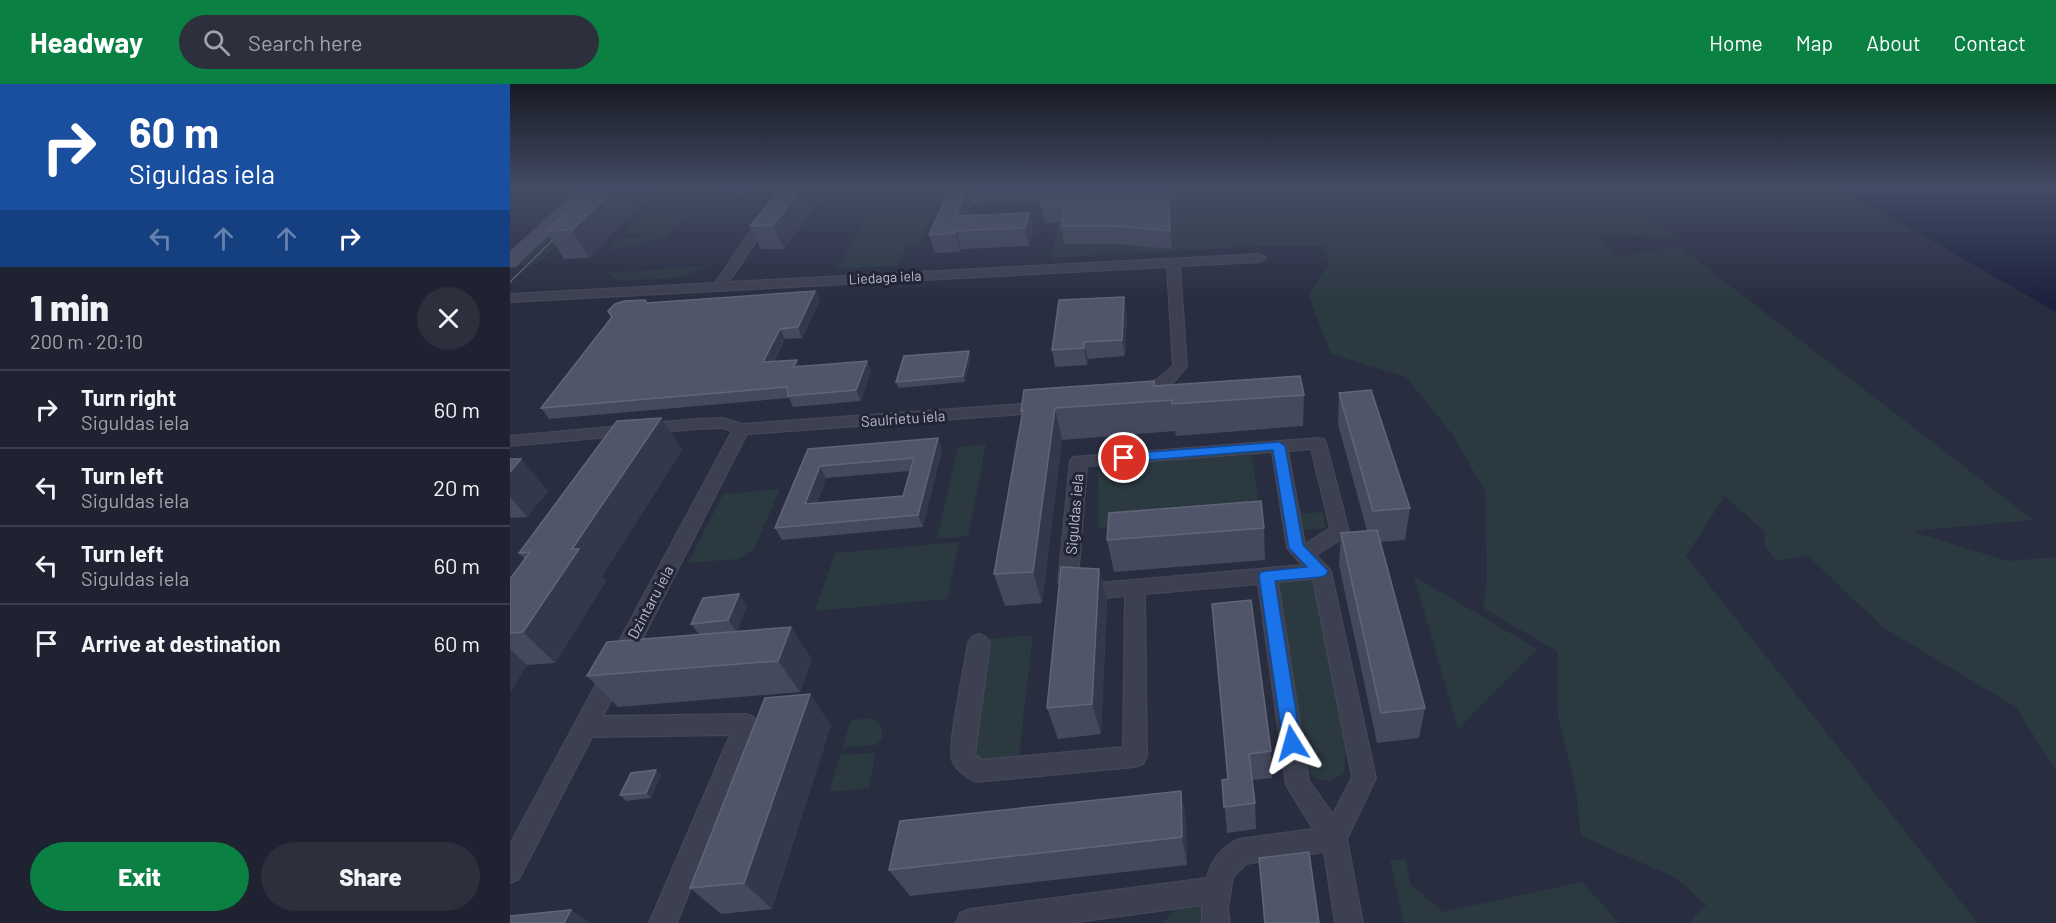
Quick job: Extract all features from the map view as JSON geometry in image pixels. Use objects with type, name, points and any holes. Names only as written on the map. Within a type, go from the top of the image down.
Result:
[{"type":"main road","points":[[513,256],[547,225]]},
{"type":"street","points":[[720,286],[762,225]]},
{"type":"street","name":"Liedaga iela","points":[[510,298],[1260,258]]},
{"type":"street","points":[[1125,392],[1163,384],[1174,376],[1180,366],[1173,262]]},
{"type":"street","name":"Saulrietu iela","points":[[510,441],[696,424],[723,423],[741,429],[1024,409],[1039,399],[1059,397]]},
{"type":"street","name":"Dzintaru iela","points":[[510,870],[741,429]]},
{"type":"street","points":[[1303,554],[1340,531],[1318,443],[1279,446],[1296,548],[1321,571],[1364,778],[1334,837]]},
{"type":"street","name":"Siguldas iela","points":[[1279,446],[1078,461],[1068,582],[1083,592],[1321,571]]},
{"type":"street","points":[[1267,576],[1298,785],[1334,837],[1349,923]]},
{"type":"street","points":[[979,643],[965,730],[963,758],[976,771],[1135,756],[1136,587]]},
{"type":"street","points":[[583,727],[626,724],[706,726],[746,724],[663,923]]},
{"type":"street","points":[[1216,923],[1215,909],[1221,871],[1239,852],[1334,837]]},
{"type":"street","points":[[970,923],[1218,890]]},
{"type":"shaded area","points":[[632,225],[676,225],[665,237],[607,251],[619,238],[637,238],[642,233],[624,233]]},
{"type":"shaded area","points":[[862,225],[927,225],[919,244],[907,245],[897,266],[837,269]]},
{"type":"shaded area","points":[[1058,225],[1660,225],[1676,237],[1595,235],[1619,256],[1679,246],[2033,520],[1911,531],[2007,561],[2056,557],[2056,771],[2016,707],[1884,628],[1807,555],[1777,561],[1765,547],[1764,531],[1725,496],[1686,556],[1978,923],[1689,923],[1706,905],[1676,878],[1581,836],[1576,791],[1558,716],[1557,651],[1483,608],[1487,579],[1485,491],[1452,434],[1406,377],[1331,354],[1308,294],[1329,266],[1323,246],[1262,246],[1051,258]]},
{"type":"shaded area","points":[[555,229],[572,229],[537,264],[520,265]]},
{"type":"shaded area","points":[[708,266],[677,278],[619,281],[608,273]]},
{"type":"shaded area","points":[[986,444],[968,536],[937,539],[958,447]]},
{"type":"shaded area","points":[[1249,455],[1252,458],[1261,517],[1098,529],[1098,471],[1107,465]]},
{"type":"shaded area","points":[[780,489],[754,549],[738,559],[688,563],[723,494]]},
{"type":"shaded area","points":[[1323,512],[1326,528],[1299,530],[1296,514]]},
{"type":"shaded area","points":[[959,542],[947,599],[815,611],[835,553]]},
{"type":"shaded area","points":[[1414,576],[1537,649],[1458,729]]},
{"type":"shaded area","points":[[1286,578],[1310,580],[1316,584],[1346,750],[1344,773],[1331,781],[1319,779],[1308,772],[1279,592],[1279,584]]},
{"type":"shaded area","points":[[1033,635],[1018,763],[989,767],[971,752],[989,639]]},
{"type":"shaded area","points":[[872,718],[878,721],[881,729],[882,739],[876,745],[842,748],[851,720]]},
{"type":"shaded area","points":[[872,753],[875,755],[869,788],[829,792],[840,755]]},
{"type":"shaded area","points":[[1406,859],[1410,884],[1443,912],[1582,882],[1619,923],[1404,923],[1390,860]]},
{"type":"shaded area","points":[[1200,904],[1206,908],[1212,923],[1163,923],[1177,907]]},
{"type":"water","points":[[1904,225],[2056,225],[2056,313]]},
{"type":"building","points":[[552,225],[577,225],[572,230],[546,231]]},
{"type":"building","points":[[933,225],[1026,225],[1025,228],[956,231],[955,233],[929,235]]},
{"type":"building","points":[[1170,225],[1170,231],[1114,226],[1061,226]]},
{"type":"building","points":[[815,291],[798,327],[780,329],[763,362],[797,360],[793,367],[867,361],[856,390],[788,396],[787,387],[541,408],[612,317],[608,311],[615,304],[624,301],[645,300],[647,303]]},
{"type":"building","points":[[1124,297],[1122,340],[1084,342],[1084,348],[1052,350],[1059,300]]},
{"type":"building","points":[[969,351],[963,376],[896,382],[904,356]]},
{"type":"building","points":[[1300,376],[1304,395],[1172,404],[1172,400],[1055,408],[1033,572],[994,574],[1023,410],[1021,411],[1024,390],[1154,381],[1154,386]]},
{"type":"building","points":[[1371,390],[1410,508],[1373,511],[1339,393]]},
{"type":"building","points":[[661,418],[572,549],[579,549],[523,632],[510,633],[510,579],[530,552],[519,553],[617,421]]},
{"type":"building","points":[[938,438],[918,515],[775,528],[808,449]],"holes":[[[914,458],[903,496],[805,504],[820,466]]]},
{"type":"building","points":[[510,459],[521,459],[510,472]]},
{"type":"building","points":[[1261,501],[1264,528],[1107,540],[1109,513]]},
{"type":"building","points":[[1377,530],[1425,708],[1381,713],[1341,533]]},
{"type":"building","points":[[1061,567],[1099,569],[1092,704],[1047,708]]},
{"type":"building","points":[[739,594],[728,620],[691,624],[703,598]]},
{"type":"building","points":[[1251,600],[1271,751],[1249,754],[1255,803],[1224,807],[1222,780],[1228,779],[1212,604]]},
{"type":"building","points":[[791,627],[778,661],[587,676],[607,642]]},
{"type":"building","points":[[810,694],[744,883],[690,888],[765,698]]},
{"type":"building","points":[[656,770],[646,793],[620,795],[631,773]]},
{"type":"building","points":[[1181,791],[1182,837],[889,870],[900,821]]},
{"type":"building","points":[[1309,852],[1319,923],[1265,923],[1259,858]]},
{"type":"building","points":[[571,910],[564,923],[510,923],[510,916]]},
{"type":"tram line","points":[[510,282],[564,229]]},
{"type":"route","points":[[1124,458],[1279,446],[1296,548],[1321,571],[1267,576],[1292,743]]}]
